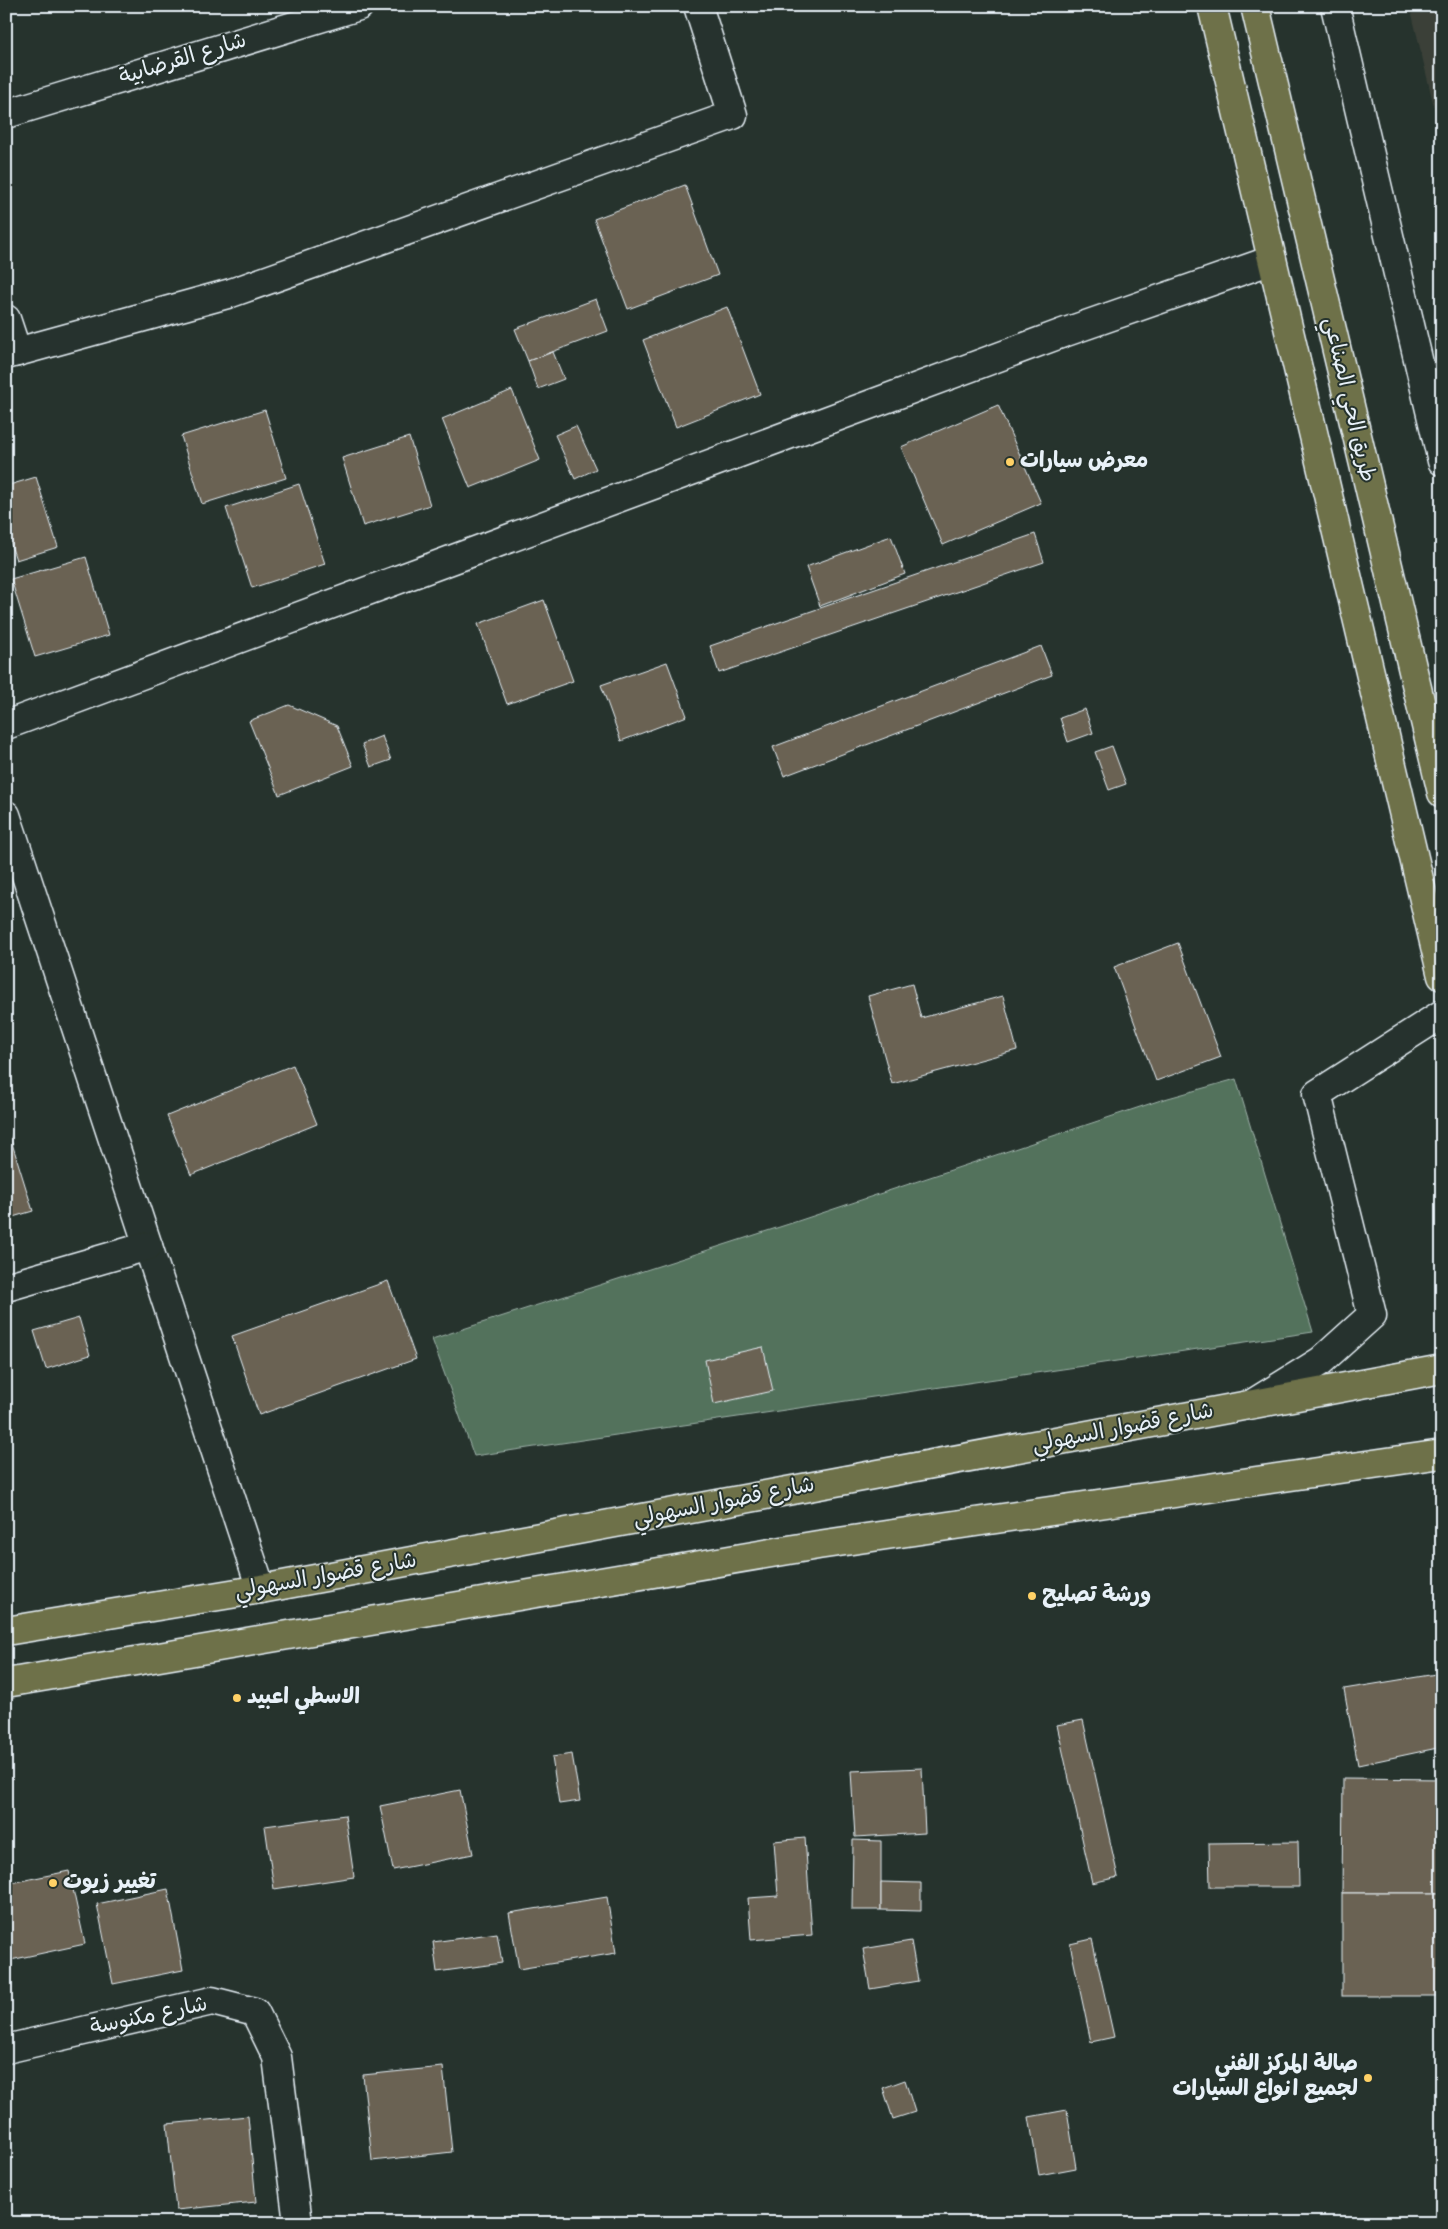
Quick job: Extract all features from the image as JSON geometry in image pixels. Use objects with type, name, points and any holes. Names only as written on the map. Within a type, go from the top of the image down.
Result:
[{"type":"highway","points":[[1212,6],[1442,976]]},
{"type":"highway","name":"طريق الحي الصناعي","points":[[1255,6],[1442,793]]},
{"type":"highway","name":"شارع قضوار السهولي","points":[[6,1631],[261,1589],[1442,1369]]},
{"type":"highway","points":[[6,1683],[818,1545],[1442,1454]]},
{"type":"street","name":"شارع القرضابية","points":[[6,114],[359,6]]},
{"type":"street","points":[[6,319],[12,353],[231,293],[733,115],[698,6]]},
{"type":"street","points":[[1335,6],[1442,460]]},
{"type":"street","points":[[6,725],[1063,333],[1272,260]]},
{"type":"street","points":[[6,816],[261,1589]]},
{"type":"street","points":[[1251,1405],[1321,1361],[1372,1315],[1317,1094],[1442,1014]]},
{"type":"street","points":[[6,1287],[148,1246]]},
{"type":"street","name":"شارع مكنوسة","points":[[6,2049],[212,2001],[255,2012],[277,2057],[298,2223]]},
{"type":"shaded area","points":[[1410,6],[1442,6],[1442,140]]},
{"type":"green space","points":[[1236,1079],[1313,1332],[474,1456],[432,1339],[792,1223],[1161,1100]]},
{"type":"building","points":[[685,185],[718,275],[628,309],[594,219]]},
{"type":"building","points":[[596,299],[608,331],[528,361],[515,329]]},
{"type":"building","points":[[727,307],[760,394],[676,427],[643,340]]},
{"type":"building","points":[[553,352],[564,379],[538,389],[528,361]]},
{"type":"building","points":[[512,390],[540,460],[470,488],[442,419]]},
{"type":"building","points":[[998,405],[1041,503],[943,545],[901,447]]},
{"type":"building","points":[[265,410],[286,478],[202,504],[181,436]]},
{"type":"building","points":[[576,426],[596,469],[575,479],[555,435]]},
{"type":"building","points":[[409,437],[430,505],[363,526],[342,458]]},
{"type":"building","points":[[36,477],[58,547],[16,560],[6,530],[6,486]]},
{"type":"building","points":[[299,484],[325,564],[252,588],[226,508]]},
{"type":"building","points":[[1035,534],[1044,562],[719,673],[710,646]]},
{"type":"building","points":[[891,536],[905,574],[820,606],[806,567]]},
{"type":"building","points":[[86,557],[109,635],[35,657],[11,579]]},
{"type":"building","points":[[544,600],[573,681],[507,704],[478,624]]},
{"type":"building","points":[[1041,646],[1052,675],[784,776],[773,747]]},
{"type":"building","points":[[667,662],[687,716],[621,741],[601,685]]},
{"type":"building","points":[[289,705],[337,726],[353,766],[279,795],[249,721]]},
{"type":"building","points":[[1085,709],[1093,733],[1068,742],[1060,718]]},
{"type":"building","points":[[382,736],[391,760],[371,767],[362,744]]},
{"type":"building","points":[[1112,746],[1126,784],[1109,790],[1095,752]]},
{"type":"building","points":[[1178,943],[1221,1057],[1156,1081],[1114,967]]},
{"type":"building","points":[[912,984],[921,1018],[1003,996],[1017,1050],[892,1084],[868,996]]},
{"type":"building","points":[[293,1065],[317,1124],[191,1175],[167,1116]]},
{"type":"building","points":[[6,1124],[33,1211],[6,1219]]},
{"type":"building","points":[[388,1281],[416,1359],[259,1415],[232,1336]]},
{"type":"building","points":[[79,1318],[90,1355],[46,1369],[34,1331]]},
{"type":"building","points":[[763,1347],[773,1391],[714,1404],[705,1360]]},
{"type":"building","points":[[1442,1673],[1442,1747],[1358,1765],[1344,1689]]},
{"type":"building","points":[[1083,1720],[1118,1877],[1092,1883],[1057,1725]]},
{"type":"building","points":[[572,1754],[580,1801],[559,1804],[552,1757]]},
{"type":"building","points":[[922,1768],[925,1833],[855,1837],[851,1771]]},
{"type":"building","points":[[1343,1778],[1442,1779],[1442,1893],[1342,1893]]},
{"type":"building","points":[[460,1790],[473,1854],[393,1870],[380,1806]]},
{"type":"building","points":[[345,1815],[354,1877],[274,1889],[265,1826]]},
{"type":"building","points":[[805,1838],[812,1935],[751,1940],[748,1898],[778,1896],[774,1841]]},
{"type":"building","points":[[853,1840],[881,1841],[881,1910],[852,1910]]},
{"type":"building","points":[[1298,1842],[1299,1887],[1210,1887],[1209,1843]]},
{"type":"building","points":[[69,1871],[85,1944],[6,1961],[6,1884]]},
{"type":"building","points":[[881,1882],[921,1883],[921,1911],[881,1910]]},
{"type":"building","points":[[168,1889],[183,1970],[113,1984],[97,1904]]},
{"type":"building","points":[[1342,1893],[1442,1893],[1442,1996],[1342,1996]]},
{"type":"building","points":[[607,1897],[616,1953],[519,1969],[509,1913]]},
{"type":"building","points":[[497,1933],[502,1963],[437,1972],[433,1942]]},
{"type":"building","points":[[1092,1939],[1114,2037],[1091,2042],[1070,1944]]},
{"type":"building","points":[[911,1941],[918,1981],[870,1989],[863,1949]]},
{"type":"building","points":[[443,2067],[452,2152],[372,2161],[363,2075]]},
{"type":"building","points":[[905,2080],[915,2112],[893,2119],[883,2088]]},
{"type":"building","points":[[1067,2110],[1076,2168],[1039,2175],[1029,2117]]},
{"type":"building","points":[[248,2116],[256,2202],[176,2210],[167,2124]]},
{"type":"place","name":"معرض سيارات","points":[[1010,462]]},
{"type":"place","name":"ورشة تصليح","points":[[1032,1596]]},
{"type":"place","name":"الاسطي اعبيد","points":[[237,1698]]},
{"type":"place","name":"تغيير زيوت","points":[[53,1883]]},
{"type":"place","name":"صالة المركز الفني لجميع انواع السيارات","points":[[1368,2078]]}]
